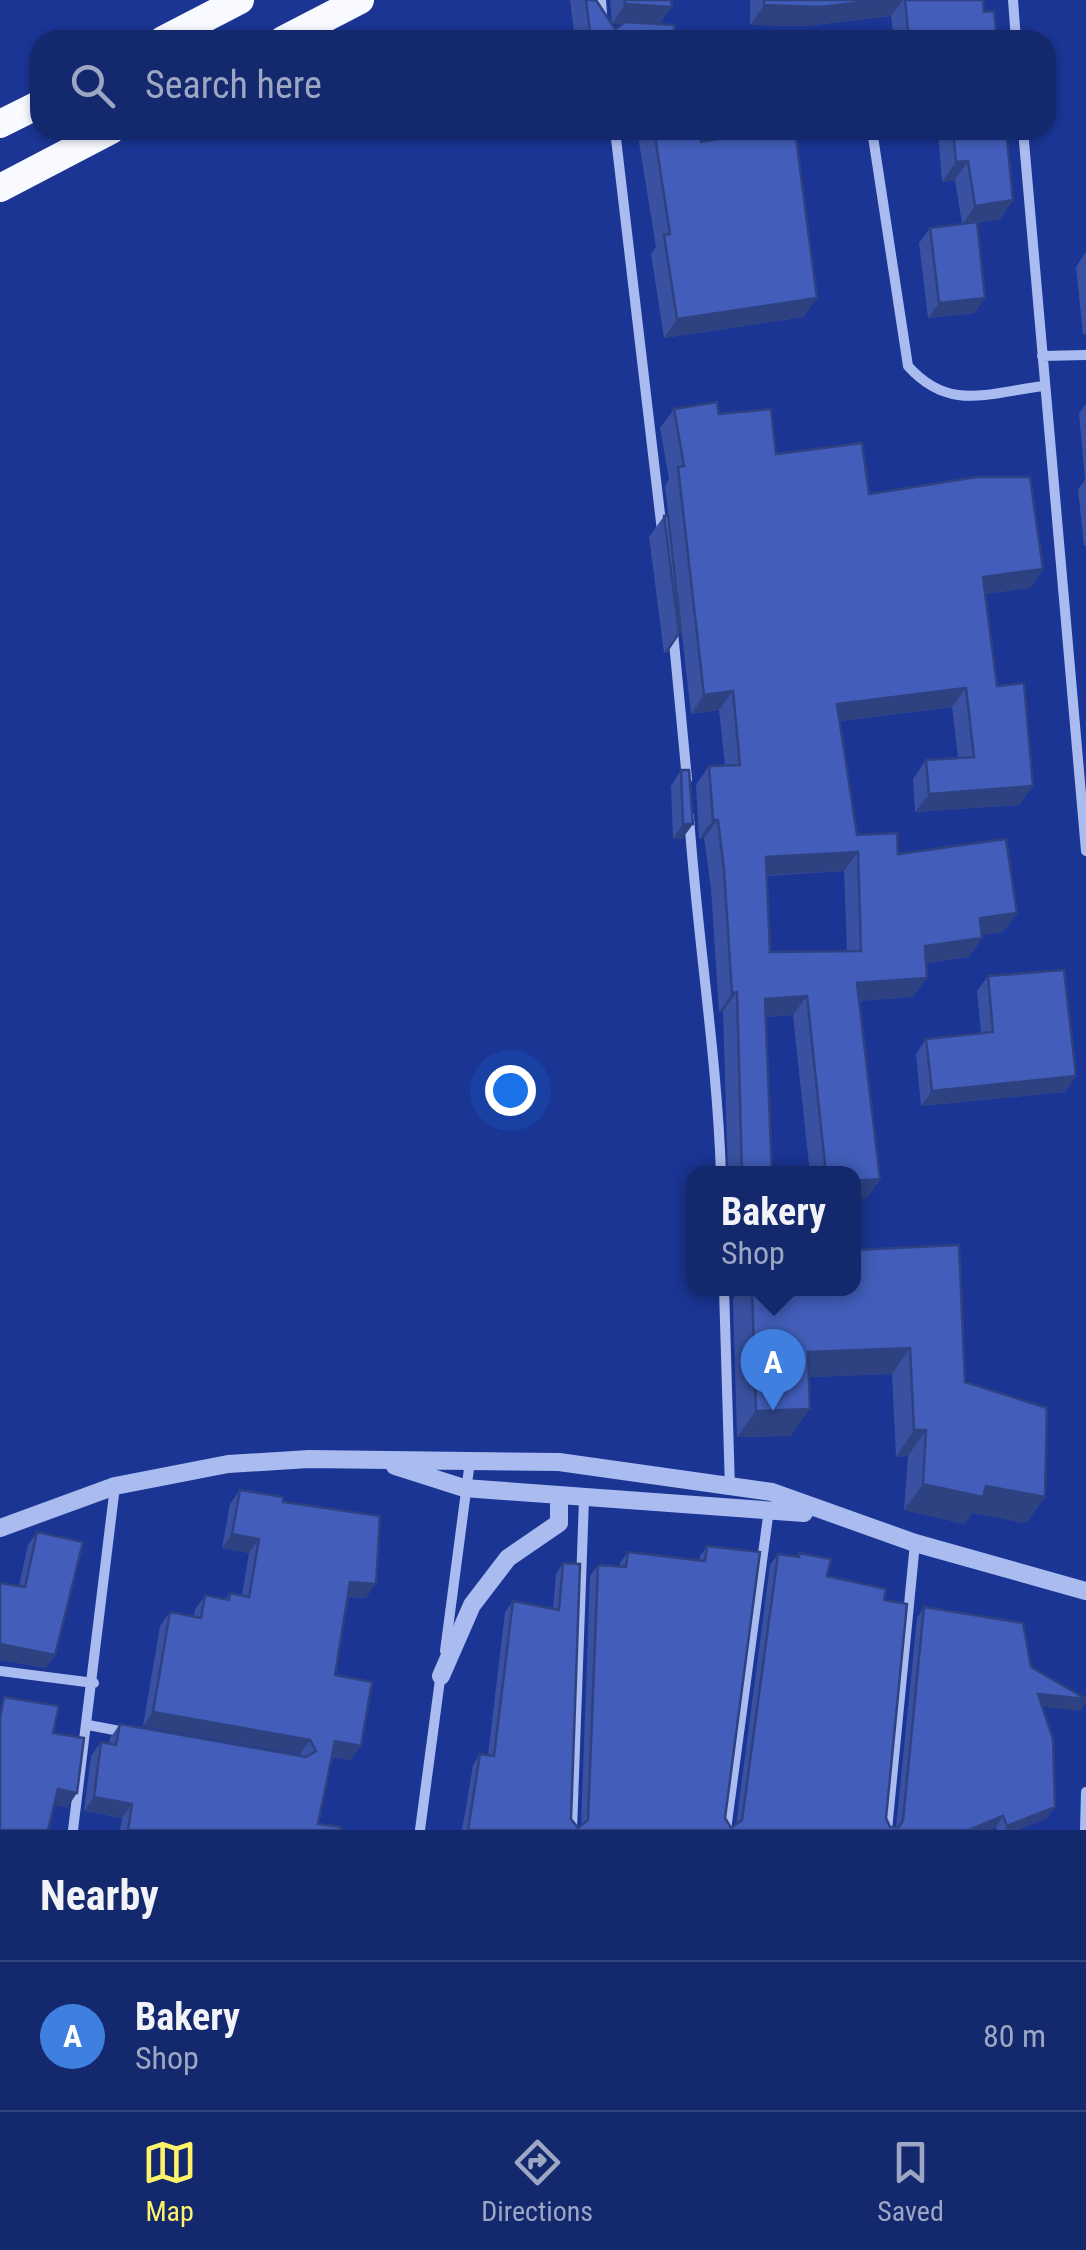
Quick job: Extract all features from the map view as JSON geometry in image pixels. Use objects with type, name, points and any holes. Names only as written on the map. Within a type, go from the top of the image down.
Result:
[{"type":"highway","points":[[182,30],[240,0]]},
{"type":"highway","points":[[302,30],[360,0]]},
{"type":"highway","points":[[0,124],[30,109]]},
{"type":"highway","points":[[0,188],[92,140]]},
{"type":"street","points":[[601,0],[604,30]]},
{"type":"street","points":[[1012,0],[1015,30]]},
{"type":"street","points":[[587,11],[600,30]]},
{"type":"street","points":[[616,140],[662,536]]},
{"type":"street","points":[[874,140],[908,366],[927,388],[955,398],[1044,386]]},
{"type":"street","points":[[1024,140],[1086,850]]},
{"type":"street","points":[[1042,356],[1086,355]]},
{"type":"street","points":[[671,614],[687,784]]},
{"type":"street","points":[[688,802],[697,932],[718,1074],[720,1166]]},
{"type":"street","points":[[724,1296],[731,1510]]},
{"type":"street","points":[[375,1460],[464,1488],[731,1510],[771,1500]]},
{"type":"street","points":[[0,1528],[115,1486],[228,1464],[375,1460],[558,1462],[730,1486],[1086,1590]]},
{"type":"street","points":[[420,1830],[458,1574],[464,1488],[470,1461]]},
{"type":"street","points":[[73,1830],[94,1683],[115,1486]]},
{"type":"street","points":[[441,1676],[472,1605],[508,1558],[560,1524],[559,1497]]},
{"type":"street","points":[[572,1830],[584,1499]]},
{"type":"street","points":[[726,1830],[771,1500]]},
{"type":"street","points":[[887,1830],[915,1543]]},
{"type":"street","points":[[0,1671],[94,1683]]},
{"type":"street","points":[[88,1725],[146,1735]]},
{"type":"street","points":[[1084,1830],[1086,1792]]},
{"type":"building","points":[[586,0],[596,0],[615,29],[626,22],[674,25],[675,30],[590,30]]},
{"type":"building","points":[[625,0],[671,0],[672,7],[625,4]]},
{"type":"building","points":[[764,0],[879,0],[820,7],[764,5]]},
{"type":"building","points":[[905,0],[983,0],[984,12],[994,11],[996,30],[908,30]]},
{"type":"building","points":[[656,140],[796,140],[817,298],[677,319],[664,235],[670,234]]},
{"type":"building","points":[[954,140],[1007,140],[1013,200],[975,206],[968,161],[956,162]]},
{"type":"building","points":[[977,222],[985,298],[939,303],[930,228]]},
{"type":"building","points":[[717,402],[719,414],[771,409],[776,454],[862,443],[869,494],[977,477],[1030,477],[1043,569],[983,577],[997,686],[1024,683],[1033,786],[929,794],[926,760],[974,757],[966,688],[837,704],[857,835],[897,833],[898,854],[1006,839],[1017,913],[980,918],[982,938],[925,946],[927,978],[857,983],[880,1179],[861,1180],[861,1166],[825,1166],[807,996],[765,999],[772,1166],[742,1166],[737,992],[732,993],[724,870],[718,820],[713,820],[709,766],[740,765],[733,691],[704,695],[678,467],[684,466],[674,409]],"holes":[[[858,852],[861,951],[770,952],[766,857]]]},
{"type":"building","points":[[668,515],[681,632],[664,516]]},
{"type":"building","points":[[681,770],[689,770],[693,824],[683,824]]},
{"type":"building","points":[[1064,970],[1076,1076],[932,1091],[926,1039],[993,1032],[988,976]]},
{"type":"building","points":[[959,1245],[965,1382],[1047,1408],[1045,1497],[986,1486],[983,1497],[923,1484],[926,1430],[914,1430],[910,1348],[808,1352],[810,1409],[756,1411],[752,1296],[861,1296],[861,1250]]},
{"type":"building","points":[[240,1490],[283,1497],[283,1502],[380,1516],[376,1584],[350,1582],[335,1675],[372,1682],[361,1746],[335,1741],[318,1824],[341,1827],[128,1830],[132,1804],[94,1797],[101,1742],[116,1745],[120,1724],[306,1757],[316,1751],[310,1740],[153,1712],[170,1612],[201,1618],[205,1595],[229,1600],[230,1593],[249,1597],[259,1539],[232,1534]]},
{"type":"building","points":[[37,1532],[83,1542],[55,1655],[0,1644],[0,1583],[25,1587]]},
{"type":"building","points":[[707,1546],[760,1552],[725,1818],[731,1828],[742,1820],[778,1554],[831,1559],[827,1576],[886,1589],[884,1600],[907,1604],[886,1818],[890,1827],[899,1827],[903,1820],[924,1607],[1023,1623],[1031,1667],[1086,1699],[1038,1694],[1053,1739],[1055,1807],[1007,1826],[1003,1816],[969,1830],[468,1830],[480,1754],[494,1756],[513,1601],[559,1610],[563,1563],[580,1564],[571,1819],[578,1828],[588,1820],[598,1565],[626,1567],[628,1552],[705,1561]]},
{"type":"building","points":[[4,1697],[59,1706],[53,1733],[84,1738],[77,1793],[58,1789],[48,1830],[0,1830],[0,1718]]},
{"type":"place","name":"Bakery","points":[[773,1411]]}]
